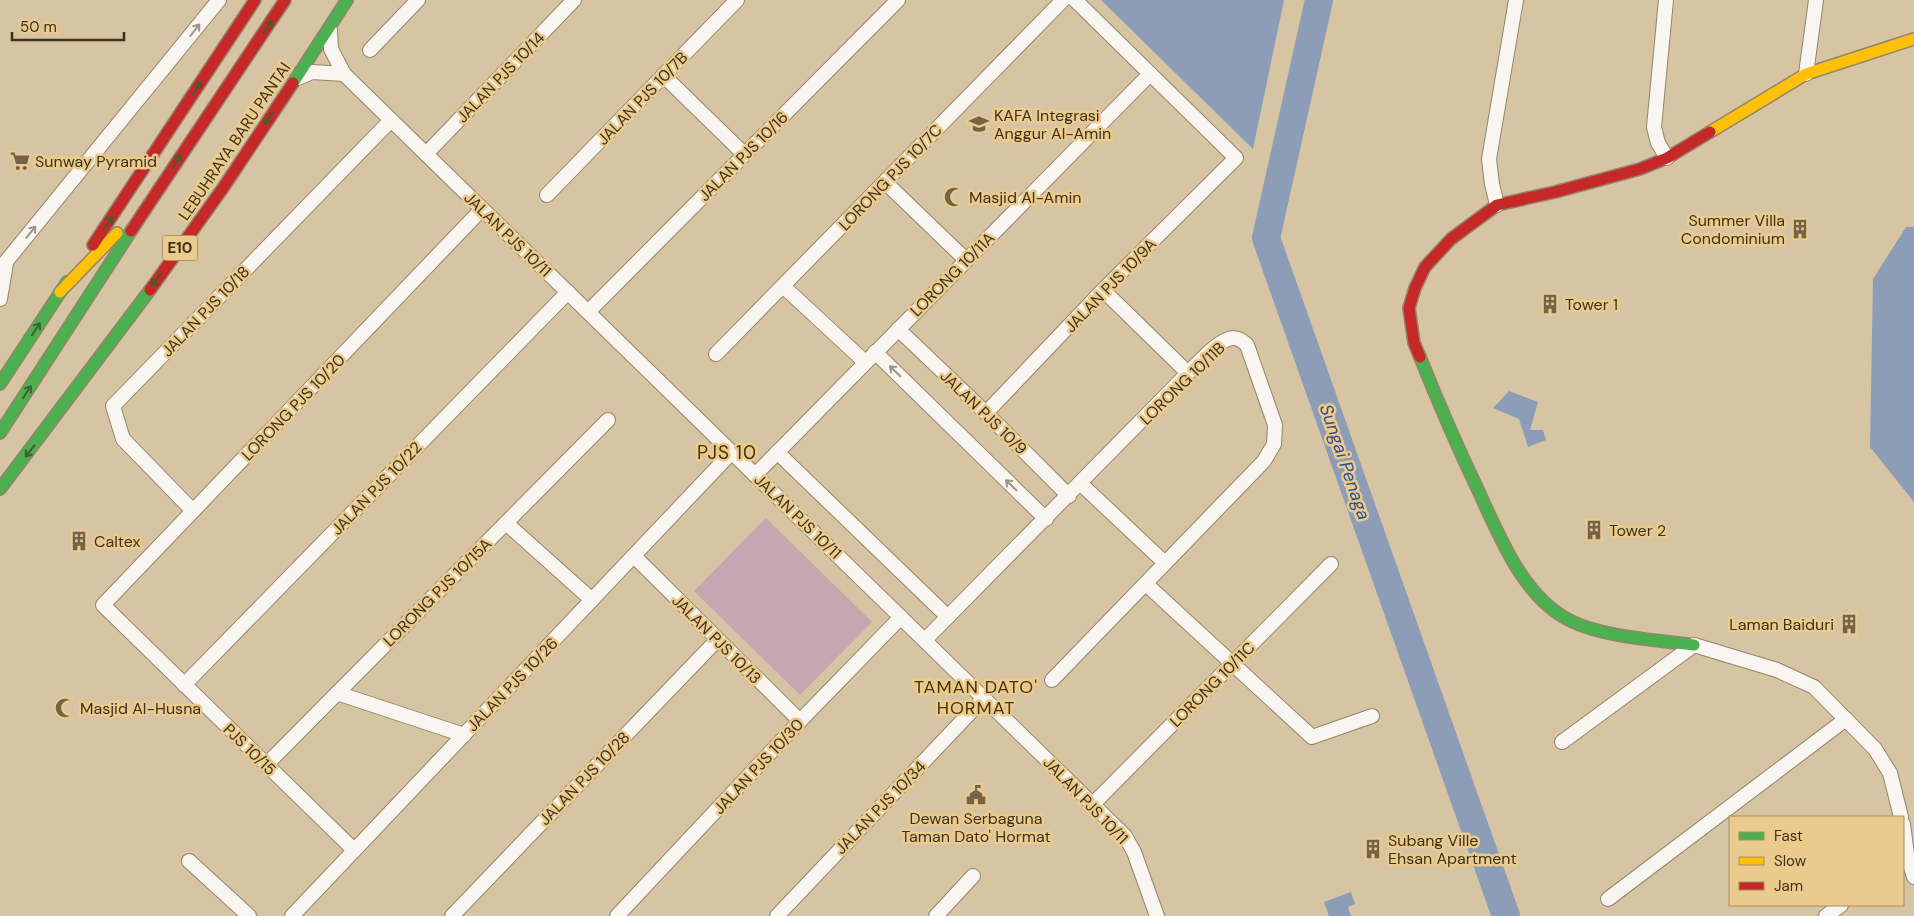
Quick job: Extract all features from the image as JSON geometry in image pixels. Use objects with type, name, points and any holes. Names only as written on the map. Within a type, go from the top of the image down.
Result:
[{"type":"main road","points":[[0,384],[60,292],[132,188],[255,0]]},
{"type":"main road","points":[[0,433],[149,201],[285,0]]},
{"type":"main road","name":"LEBUHRAYA BARU PANTAI","points":[[0,489],[59,414],[195,227],[347,0]]},
{"type":"main road","points":[[1694,645],[1598,631],[1570,621],[1541,600],[1510,557],[1446,423],[1414,343],[1409,308],[1415,288],[1425,267],[1451,239],[1497,205],[1640,169],[1667,158],[1806,74],[1914,39]]},
{"type":"main road","points":[[60,292],[149,201]]},
{"type":"street","points":[[0,299],[3,266],[219,0]]},
{"type":"street","points":[[370,50],[418,0]]},
{"type":"street","name":"JALAN PJS 10/14","points":[[426,154],[574,0]]},
{"type":"street","name":"JALAN PJS 10/7B","points":[[547,195],[737,0]]},
{"type":"street","name":"JALAN PJS 10/16","points":[[588,312],[898,0]]},
{"type":"street","name":"LORONG PJS 10/7C","points":[[716,354],[1063,0]]},
{"type":"street","points":[[1075,0],[1150,74]]},
{"type":"street","points":[[1497,205],[1489,159],[1516,0]]},
{"type":"street","points":[[1666,0],[1654,127],[1658,143],[1667,158]]},
{"type":"street","points":[[1806,74],[1816,0]]},
{"type":"street","name":"JALAN PJS 10/11","points":[[330,26],[332,49],[344,74],[1125,836],[1134,852],[1157,916]]},
{"type":"street","points":[[296,78],[312,72],[344,74]]},
{"type":"street","name":"JALAN PJS 10/9A","points":[[986,413],[1103,290],[1236,158],[1150,74]]},
{"type":"street","name":"LORONG 10/11A","points":[[755,475],[1150,74]]},
{"type":"street","points":[[663,75],[744,154]]},
{"type":"street","name":"JALAN PJS 10/18","points":[[193,512],[123,439],[113,406],[391,120]]},
{"type":"street","points":[[885,182],[966,260]]},
{"type":"street","name":"LORONG PJS 10/20","points":[[103,605],[482,209]]},
{"type":"street","points":[[783,286],[865,362]]},
{"type":"street","points":[[1103,290],[1188,373]]},
{"type":"street","name":"JALAN PJS 10/22","points":[[184,685],[568,292]]},
{"type":"street","name":"JALAN PJS 10/9","points":[[898,329],[1069,496]]},
{"type":"street","name":"LORONG 10/11B","points":[[925,640],[1081,484],[1188,373],[1223,341],[1233,337],[1241,340],[1247,346],[1275,425],[1274,444],[1264,461],[1052,680]]},
{"type":"street","points":[[875,352],[1046,519]]},
{"type":"street","name":"LORONG PJS 10/15A","points":[[266,765],[608,420]]},
{"type":"street","name":"JALAN PJS 10/26","points":[[292,916],[732,452]]},
{"type":"street","points":[[777,452],[948,617]]},
{"type":"street","points":[[1081,484],[1165,563]]},
{"type":"street","points":[[506,523],[592,600]]},
{"type":"street","name":"JALAN PJS 10/13","points":[[634,556],[800,721]]},
{"type":"street","name":"LORONG 10/11C","points":[[1093,804],[1331,564]]},
{"type":"street","points":[[1146,584],[1312,737],[1372,716]]},
{"type":"street","name":"PJS 10/15","points":[[103,605],[354,850]]},
{"type":"street","name":"JALAN PJS 10/30","points":[[617,916],[800,721],[901,617]]},
{"type":"street","name":"JALAN PJS 10/28","points":[[452,916],[717,640]]},
{"type":"street","points":[[1562,742],[1694,645],[1777,670],[1814,687],[1875,749],[1890,773],[1901,816]]},
{"type":"street","points":[[337,693],[464,734]]},
{"type":"street","name":"JALAN PJS 10/34","points":[[777,916],[984,698]]},
{"type":"street","points":[[1608,899],[1846,718]]},
{"type":"street","points":[[1904,840],[1905,856],[1914,877]]},
{"type":"street","points":[[189,861],[249,916]]},
{"type":"street","points":[[936,916],[973,876]]},
{"type":"street","points":[[1826,916],[1840,906]]},
{"type":"shaded area","points":[[766,518],[872,622],[800,695],[694,591]]},
{"type":"water","points":[[1101,0],[1284,0],[1253,149]]},
{"type":"water","points":[[1906,227],[1914,227],[1914,502],[1870,447],[1873,279]]},
{"type":"water","points":[[1509,391],[1538,402],[1530,430],[1543,430],[1546,440],[1528,447],[1519,419],[1493,408]]},
{"type":"water","points":[[1351,892],[1355,904],[1348,907],[1351,916],[1329,916],[1324,902]]},
{"type":"waterway","name":"Sungai Penaga","points":[[1319,0],[1266,238],[1506,916]]},
{"type":"traffic: fast","points":[[293,83],[347,0]]},
{"type":"traffic: fast","points":[[0,433],[131,231]]},
{"type":"traffic: fast","points":[[0,384],[67,282]]},
{"type":"traffic: fast","points":[[0,489],[150,290]]},
{"type":"traffic: fast","points":[[1420,357],[1455,440],[1504,545],[1514,564],[1539,597],[1554,611],[1571,621],[1599,631],[1694,645]]},
{"type":"traffic: slow","points":[[1710,132],[1806,74],[1914,39]]},
{"type":"traffic: slow","points":[[60,292],[117,233]]},
{"type":"traffic: jam","points":[[93,245],[255,0]]},
{"type":"traffic: jam","points":[[131,231],[285,0]]},
{"type":"traffic: jam","points":[[150,290],[223,188],[293,83]]},
{"type":"traffic: jam","points":[[1420,357],[1414,343],[1409,308],[1415,288],[1425,267],[1451,239],[1497,205],[1555,192],[1640,169],[1667,158],[1710,132]]},
{"type":"place","name":"KAFA Integrasi Anggur Al-Amin","points":[[979,124]]},
{"type":"place","name":"Sunway Pyramid","points":[[20,161]]},
{"type":"place","name":"Masjid Al-Amin","points":[[954,197]]},
{"type":"place","name":"Summer Villa Condominium","points":[[1800,229]]},
{"type":"place","name":"Tower 1","points":[[1550,304]]},
{"type":"place","name":"Tower 2","points":[[1594,530]]},
{"type":"place","name":"Caltex","points":[[79,541]]},
{"type":"place","name":"Laman Baiduri","points":[[1849,624]]},
{"type":"place","name":"Masjid Al-Husna","points":[[65,708]]},
{"type":"place","name":"Dewan Serbaguna Taman Dato' Hormat","points":[[976,795]]},
{"type":"place","name":"Subang Ville Ehsan Apartment","points":[[1373,849]]},
{"type":"district","name":"PJS 10","points":[[727,452]]},
{"type":"district","name":"TAMAN DATO' HORMAT","points":[[976,698]]}]
